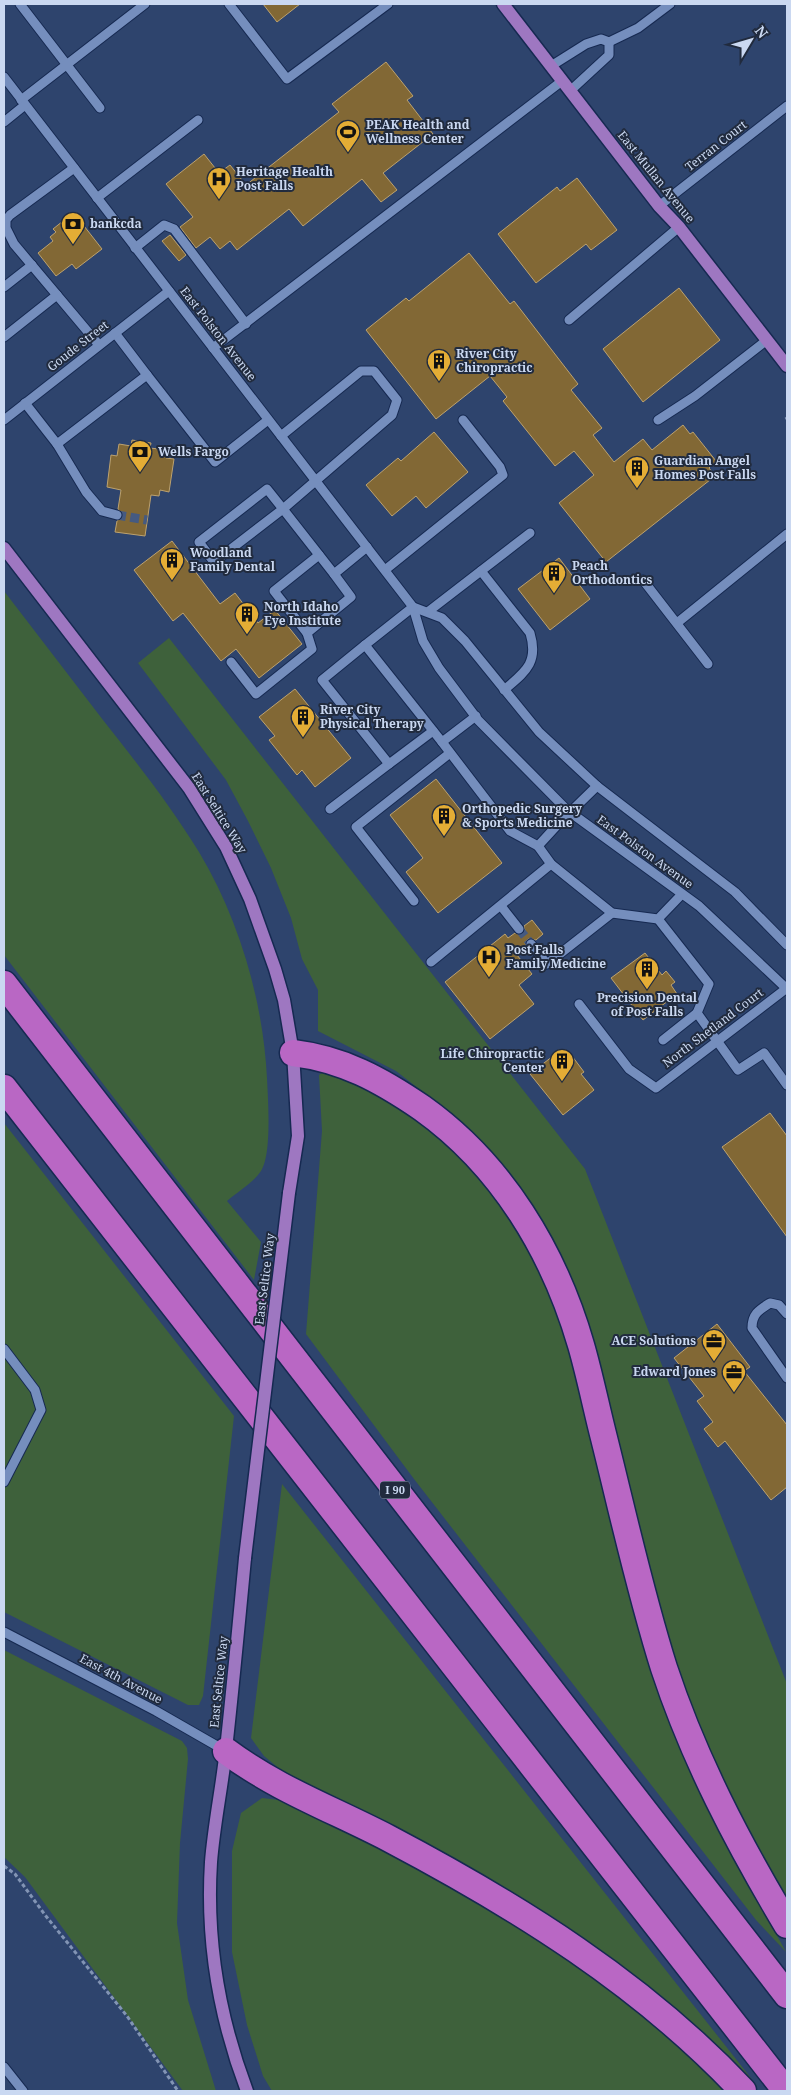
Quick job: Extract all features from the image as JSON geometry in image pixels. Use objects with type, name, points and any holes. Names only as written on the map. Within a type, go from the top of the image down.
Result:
[{"type":"highway","name":"I 90","points":[[4,984],[787,1995]]},
{"type":"highway","points":[[293,1053],[355,1068],[400,1093],[459,1138],[495,1175],[524,1216],[548,1260],[581,1344],[645,1605],[684,1722],[724,1814],[787,1925]]},
{"type":"highway","points":[[4,1088],[786,2091]]},
{"type":"highway","points":[[226,1751],[256,1773],[286,1790],[387,1838],[496,1897],[535,1921],[659,2012],[743,2091]]},
{"type":"main road","name":"East Mullan Avenue","points":[[504,4],[659,206],[679,227],[787,366]]},
{"type":"main road","name":"East Seltice Way","points":[[4,548],[188,788],[226,847],[262,928],[284,1000],[293,1053],[298,1136],[289,1193],[245,1558],[226,1751],[211,1862],[210,1929],[220,2003],[233,2053],[247,2091]]},
{"type":"street","points":[[20,4],[100,108]]},
{"type":"street","points":[[4,122],[66,65],[146,4]]},
{"type":"street","points":[[229,4],[287,79],[388,4]]},
{"type":"street","points":[[609,42],[638,28],[670,4]]},
{"type":"street","points":[[550,66],[586,44],[601,38],[609,42]]},
{"type":"street","points":[[213,348],[609,55],[609,42]]},
{"type":"street","name":"East Polston Avenue","points":[[4,77],[414,607],[424,641],[439,668],[476,716],[570,812],[699,906],[787,987]]},
{"type":"street","name":"Terran Court","points":[[659,206],[787,106]]},
{"type":"street","points":[[97,198],[198,120]]},
{"type":"street","points":[[74,168],[6,220],[6,228],[14,244],[99,345]]},
{"type":"street","points":[[135,248],[164,225],[174,229],[246,324]]},
{"type":"street","points":[[569,320],[679,227]]},
{"type":"street","points":[[4,286],[32,265]]},
{"type":"street","name":"Goude Street","points":[[4,420],[169,291]]},
{"type":"street","points":[[4,336],[57,295]]},
{"type":"street","points":[[115,333],[215,462],[268,420]]},
{"type":"street","points":[[658,420],[695,396],[767,340]]},
{"type":"street","points":[[281,436],[361,371],[374,371],[397,400],[392,415],[316,482],[283,509],[214,562],[199,542],[267,489],[283,509],[334,574],[351,597],[306,633]]},
{"type":"street","points":[[57,444],[147,375]]},
{"type":"street","points":[[25,403],[57,444],[86,492],[102,511],[117,516]]},
{"type":"street","points":[[385,570],[503,475],[500,467],[463,420]]},
{"type":"street","points":[[429,611],[530,533]]},
{"type":"street","points":[[677,623],[787,534]]},
{"type":"street","points":[[334,574],[367,547]]},
{"type":"street","points":[[231,662],[256,694],[312,649],[306,633],[274,591],[319,555]]},
{"type":"street","points":[[481,571],[530,633],[532,642],[531,663],[525,672],[504,690]]},
{"type":"street","points":[[644,580],[708,664]]},
{"type":"street","points":[[389,764],[322,680],[414,607]]},
{"type":"street","name":"East Polston Avenue","points":[[414,607],[429,611],[442,618],[465,641],[539,732],[598,786],[735,892],[787,945]]},
{"type":"street","points":[[365,645],[510,831],[538,846],[552,864],[612,913],[658,919],[709,984],[697,1013],[663,1040]]},
{"type":"street","points":[[442,742],[476,716]]},
{"type":"street","points":[[330,809],[433,731]]},
{"type":"street","points":[[414,901],[356,827],[450,752]]},
{"type":"street","points":[[538,846],[598,786]]},
{"type":"street","points":[[431,962],[552,864]]},
{"type":"street","points":[[658,919],[682,894]]},
{"type":"street","points":[[500,906],[519,929]]},
{"type":"street","points":[[531,944],[547,964],[612,913]]},
{"type":"street","name":"North Shetland Court","points":[[578,1004],[629,1069],[656,1088],[787,987]]},
{"type":"street","points":[[697,1013],[738,1070],[764,1053],[787,1085]]},
{"type":"street","points":[[787,1314],[779,1305],[770,1303],[757,1311],[752,1318],[752,1328],[787,1378]]},
{"type":"street","points":[[4,1349],[35,1390],[41,1410],[4,1482]]},
{"type":"street","name":"East 4th Avenue","points":[[4,1632],[156,1711],[226,1751]]},
{"type":"street","points":[[4,2067],[23,2091]]},
{"type":"path","points":[[4,1866],[15,1874],[45,1915],[127,2016],[178,2091]]},
{"type":"green space","points":[[4,591],[141,768],[177,818],[213,878],[237,932],[254,990],[265,1049],[268,1140],[267,1152],[261,1171],[227,1201],[261,1242],[254,1280],[4,955]]},
{"type":"green space","points":[[169,638],[585,1169],[787,1684],[787,1902],[751,1842],[696,1725],[655,1598],[619,1445],[487,1150],[441,1106],[396,1071],[318,1031],[318,990],[302,959],[291,918],[271,868],[226,780],[138,663]]},
{"type":"green space","points":[[323,1072],[367,1080],[454,1149],[491,1191],[541,1271],[578,1373],[616,1544],[647,1660],[691,1769],[730,1850],[786,1952],[756,1920],[414,1479],[306,1334],[322,1131],[319,1075]]},
{"type":"green space","points":[[4,1123],[234,1416],[203,1696],[199,1705],[188,1705],[4,1612]]},
{"type":"green space","points":[[282,1484],[758,2087],[695,2026],[600,1950],[469,1867],[281,1770],[264,1756],[251,1738]]},
{"type":"green space","points":[[4,1650],[182,1741],[187,1748],[188,1759],[180,1843],[177,1923],[188,2000],[216,2091],[183,2091],[25,1877],[4,1857]]},
{"type":"green space","points":[[262,1798],[279,1800],[335,1823],[528,1926],[608,1985],[690,2056],[726,2091],[272,2091],[263,2076],[247,2025],[232,1952],[232,1851],[241,1813]]},
{"type":"building","points":[[263,4],[300,4],[277,22]]},
{"type":"building","name":"PEAK Health and Wellness Center","points":[[386,62],[413,96],[407,100],[433,134],[383,173],[397,190],[381,202],[362,179],[303,226],[289,209],[237,250],[230,241],[220,249],[210,237],[196,248],[180,227],[193,217],[166,184],[204,154],[219,173],[230,165],[246,185],[339,112],[332,104]]},
{"type":"building","points":[[577,178],[617,230],[591,250],[586,244],[536,283],[498,234],[557,187],[560,191]]},
{"type":"building","name":"bankcda","points":[[68,217],[71,221],[77,217],[102,249],[76,269],[72,264],[56,276],[38,253],[53,241],[50,237],[56,232],[53,229]]},
{"type":"building","points":[[170,235],[186,255],[179,261],[162,241]]},
{"type":"building","points":[[469,253],[510,304],[514,301],[578,384],[571,390],[602,428],[593,435],[614,462],[643,439],[652,450],[683,425],[690,434],[693,432],[716,461],[709,468],[715,476],[606,562],[559,503],[594,475],[574,451],[555,466],[503,401],[507,397],[490,376],[436,419],[366,330],[406,298],[409,301]]},
{"type":"building","points":[[679,288],[720,340],[643,402],[603,349]]},
{"type":"building","points":[[434,432],[468,472],[426,508],[416,496],[392,516],[366,485],[398,458],[401,461]]},
{"type":"building","name":"Wells Fargo","points":[[132,440],[151,443],[150,448],[167,450],[166,458],[174,459],[169,492],[160,490],[159,496],[151,495],[145,536],[115,532],[117,521],[123,516],[118,509],[121,490],[107,487],[111,455],[117,456],[119,444],[131,446]]},
{"type":"building","points":[[172,541],[220,604],[235,593],[258,623],[275,610],[302,644],[259,678],[236,649],[221,661],[183,613],[173,621],[134,570]]},
{"type":"building","name":"Peach Orthodontics","points":[[559,558],[590,599],[550,630],[518,589]]},
{"type":"building","name":"River City Physical Therapy","points":[[295,689],[351,758],[315,787],[302,770],[297,775],[269,740],[275,736],[259,717]]},
{"type":"building","name":"Orthopedic Surgery & Sports Medicine","points":[[436,779],[502,863],[438,913],[406,872],[423,858],[390,815]]},
{"type":"building","name":"Post Falls Family Medicine","points":[[532,920],[543,934],[536,940],[528,939],[525,942],[526,947],[517,955],[532,974],[519,985],[534,1004],[490,1039],[445,982],[505,934],[508,938],[515,933],[522,934],[525,931],[524,926]]},
{"type":"building","name":"Precision Dental of Post Falls","points":[[645,953],[662,975],[666,971],[675,982],[671,985],[677,994],[643,1020],[611,978]]},
{"type":"building","name":"Life Chiropractic Center","points":[[558,1052],[562,1058],[569,1052],[584,1072],[581,1074],[594,1090],[563,1115],[530,1074]]},
{"type":"building","points":[[770,1113],[787,1136],[787,1237],[722,1147]]},
{"type":"building","points":[[717,1324],[750,1367],[744,1371],[787,1425],[787,1487],[771,1500],[725,1441],[718,1447],[704,1429],[713,1422],[697,1401],[704,1396],[674,1358]]},
{"type":"tunnel","points":[[117,515],[147,520]]},
{"type":"tunnel","points":[[519,929],[531,944]]},
{"type":"place","name":"PEAK Health and Wellness Center","points":[[348,153]]},
{"type":"place","name":"Heritage Health Post Falls","points":[[219,200]]},
{"type":"place","name":"bankcda","points":[[73,245]]},
{"type":"place","name":"River City Chiropractic","points":[[439,382]]},
{"type":"place","name":"Wells Fargo","points":[[140,473]]},
{"type":"place","name":"Guardian Angel Homes Post Falls","points":[[637,489]]},
{"type":"place","name":"Woodland Family Dental","points":[[172,581]]},
{"type":"place","name":"Peach Orthodontics","points":[[554,594]]},
{"type":"place","name":"North Idaho Eye Institute","points":[[247,635]]},
{"type":"place","name":"River City Physical Therapy","points":[[303,738]]},
{"type":"place","name":"Orthopedic Surgery & Sports Medicine","points":[[444,837]]},
{"type":"place","name":"Post Falls Family Medicine","points":[[489,978]]},
{"type":"place","name":"Precision Dental of Post Falls","points":[[647,990]]},
{"type":"place","name":"Life Chiropractic Center","points":[[562,1082]]},
{"type":"place","name":"ACE Solutions","points":[[714,1362]]},
{"type":"place","name":"Edward Jones","points":[[734,1393]]}]
